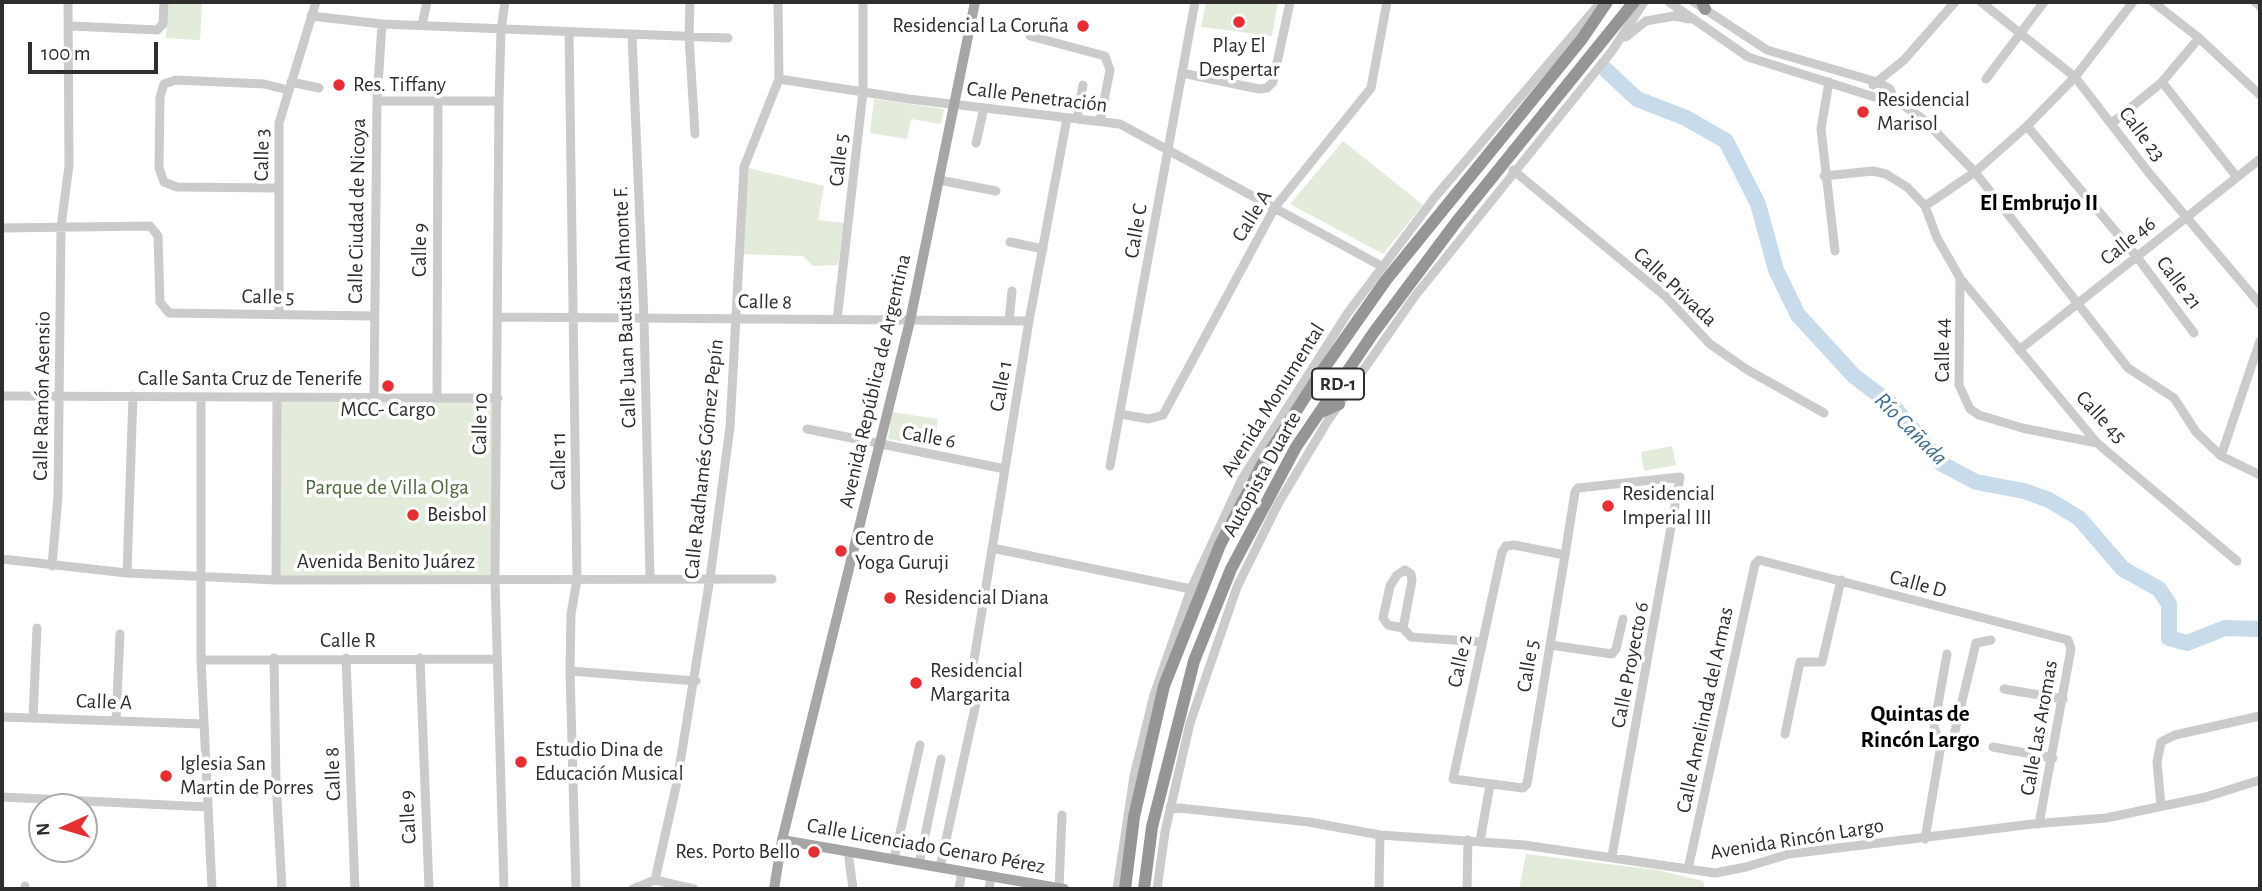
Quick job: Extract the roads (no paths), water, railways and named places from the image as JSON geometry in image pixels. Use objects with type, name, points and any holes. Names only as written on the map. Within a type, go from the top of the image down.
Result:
[{"type":"highway","name":"Autopista Duarte","points":[[1125,889],[1134,817],[1164,686],[1220,545],[1264,461],[1320,374],[1386,280],[1581,39],[1607,2]]},
{"type":"highway","name":"Autopista Duarte","points":[[1144,889],[1152,827],[1194,661],[1231,569],[1296,447],[1341,380],[1510,164],[1523,138],[1634,2]]},
{"type":"highway","points":[[1510,164],[1525,156],[1523,138]]},
{"type":"highway","points":[[1318,413],[1342,401],[1341,380]]},
{"type":"highway","points":[[1175,739],[1190,723],[1187,691]]},
{"type":"main road","name":"Avenida República de Argentina","points":[[774,889],[782,840],[910,321],[975,2]]},
{"type":"main road","name":"Calle Licenciado Genaro Pérez","points":[[782,840],[1062,889]]},
{"type":"street","name":"Calle Ramón Asensio","points":[[52,566],[58,496],[61,396],[61,227],[69,165],[71,26],[68,2]]},
{"type":"street","points":[[71,26],[157,30],[163,24],[164,2]]},
{"type":"street","name":"Calle 3","points":[[279,315],[279,123],[316,2]]},
{"type":"street","points":[[422,25],[428,2]]},
{"type":"street","name":"Calle 10","points":[[504,889],[495,579],[500,317],[499,101],[501,30],[505,2]]},
{"type":"street","points":[[691,2],[689,36],[695,134]]},
{"type":"street","name":"Calle Radhamés Gómez Pepín","points":[[655,880],[696,681],[730,427],[744,167],[779,79],[778,2]]},
{"type":"street","name":"Calle 5","points":[[837,320],[863,92],[863,2]]},
{"type":"street","name":"Calle C","points":[[1110,466],[1195,2]]},
{"type":"street","points":[[1182,73],[1259,89],[1267,88],[1273,82],[1290,2]]},
{"type":"street","name":"Calle A","points":[[1120,414],[1149,419],[1163,415],[1275,207],[1371,88],[1387,2]]},
{"type":"street","name":"Avenida Monumental","points":[[1117,889],[1134,776],[1154,695],[1191,589],[1252,461],[1347,314],[1435,197],[1601,2]]},
{"type":"street","points":[[1525,156],[1612,51],[1644,2]]},
{"type":"street","points":[[1669,2],[1748,57],[1884,100],[1894,99]]},
{"type":"street","points":[[1864,93],[1904,60],[1955,2]]},
{"type":"street","name":"Calle 23","points":[[1981,2],[2021,31],[2075,77],[2260,304]]},
{"type":"street","points":[[1986,79],[2044,2]]},
{"type":"street","points":[[1925,206],[1975,172],[2028,126],[2075,77],[2133,2]]},
{"type":"street","points":[[2153,2],[2199,37],[2260,95]]},
{"type":"street","points":[[2255,2],[2260,6]]},
{"type":"street","points":[[1700,4],[1728,26],[1767,50],[1877,82],[1890,89],[1894,99],[1923,119],[1975,172],[2129,368],[2174,398],[2196,432],[2221,456],[2260,475]]},
{"type":"street","points":[[311,16],[383,24],[728,38]]},
{"type":"street","points":[[1612,51],[1646,21],[1674,16],[1694,20]]},
{"type":"street","name":"Calle Ciudad de Nicoya","points":[[374,397],[377,101],[383,24]]},
{"type":"street","points":[[1720,38],[1728,26]]},
{"type":"street","name":"Calle 11","points":[[569,32],[577,580],[571,614],[570,671],[576,889]]},
{"type":"street","name":"Calle Juan Bautista Almonte F.","points":[[632,35],[644,318],[650,578]]},
{"type":"street","points":[[1031,36],[1105,56],[1110,70],[1100,121]]},
{"type":"street","points":[[2112,123],[2162,82],[2199,37]]},
{"type":"street","name":"Calle Penetración","points":[[779,79],[953,105],[1100,121],[1127,127],[1383,267]]},
{"type":"street","points":[[278,188],[177,187],[164,182],[159,168],[160,97],[164,85],[176,80],[319,88]]},
{"type":"street","points":[[1829,82],[1821,129],[1824,176],[1835,251]]},
{"type":"street","points":[[2162,82],[2236,176]]},
{"type":"street","name":"Calle 1","points":[[974,660],[1029,321],[1072,119],[1083,85]]},
{"type":"street","points":[[377,101],[499,101]]},
{"type":"street","name":"Calle 9","points":[[437,398],[438,102]]},
{"type":"street","points":[[976,143],[984,108]]},
{"type":"street","name":"Calle 21","points":[[2028,126],[2137,257],[2194,333]]},
{"type":"street","name":"Calle 46","points":[[2019,350],[2260,159]]},
{"type":"street","points":[[1157,889],[1170,807],[1190,723],[1237,587],[1259,539],[1342,401],[1510,164]]},
{"type":"street","name":"Calle Privada","points":[[1510,164],[1665,296],[1710,344],[1746,369],[1824,413]]},
{"type":"street","points":[[1824,176],[1859,171],[1886,174],[1907,187],[1925,206],[1937,239],[1960,278]]},
{"type":"street","points":[[939,180],[996,191]]},
{"type":"street","name":"Calle 5","points":[[61,227],[142,224],[155,230],[159,244],[159,293],[164,309],[177,313],[373,316]]},
{"type":"street","points":[[2,228],[61,227]]},
{"type":"street","points":[[1010,242],[1043,249]]},
{"type":"street","name":"Calle 45","points":[[1960,278],[2097,443],[2236,561]]},
{"type":"street","name":"Calle 44","points":[[1960,278],[1959,385],[1970,409],[2022,428],[2097,443]]},
{"type":"street","points":[[1009,321],[1012,292]]},
{"type":"street","name":"Calle 8","points":[[500,317],[1029,321]]},
{"type":"street","points":[[2221,456],[2260,341]]},
{"type":"street","name":"Calle Santa Cruz de Tenerife","points":[[2,396],[498,398]]},
{"type":"street","points":[[127,573],[133,396]]},
{"type":"street","points":[[201,397],[201,660],[212,889]]},
{"type":"street","points":[[276,580],[277,397]]},
{"type":"street","name":"Calle 6","points":[[807,429],[1005,469]]},
{"type":"street","name":"Calle 5","points":[[1490,785],[1523,788],[1527,784],[1578,488],[1672,476],[1681,477],[1682,481]]},
{"type":"street","name":"Calle Proyecto 6","points":[[1612,856],[1682,481]]},
{"type":"street","name":"Calle 2","points":[[1490,785],[1455,781],[1482,642],[1504,548],[1514,545],[1565,555]]},
{"type":"street","points":[[992,548],[1191,589]]},
{"type":"street","name":"Avenida Benito Juárez","points":[[2,559],[127,573],[276,580],[772,579]]},
{"type":"street","name":"Calle D","points":[[1759,560],[2068,640]]},
{"type":"street","name":"Calle Amelinda del Armas","points":[[1688,869],[1755,564],[1759,560]]},
{"type":"street","points":[[1403,628],[1412,581],[1411,574],[1405,570],[1397,575],[1390,586],[1383,618],[1388,625],[1403,628],[1411,637],[1482,642]]},
{"type":"street","points":[[1785,734],[1800,662],[1822,662],[1841,580]]},
{"type":"street","points":[[1549,646],[1612,654],[1616,649],[1623,619]]},
{"type":"street","points":[[33,718],[37,628]]},
{"type":"street","points":[[116,720],[120,634]]},
{"type":"street","points":[[1941,745],[1954,735],[1976,643],[1991,640]]},
{"type":"street","name":"Calle Las Aromas","points":[[2039,824],[2071,649],[2068,640]]},
{"type":"street","points":[[1925,839],[1941,745],[1934,727],[1947,654]]},
{"type":"street","points":[[274,658],[276,781],[282,889]]},
{"type":"street","name":"Calle 8","points":[[346,658],[355,889]]},
{"type":"street","name":"Calle 9","points":[[420,658],[429,889]]},
{"type":"street","name":"Calle R","points":[[201,660],[496,659]]},
{"type":"street","points":[[570,671],[696,681]]},
{"type":"street","points":[[2004,689],[2063,699]]},
{"type":"street","points":[[940,867],[978,694]]},
{"type":"street","points":[[2161,806],[2157,762],[2161,742],[2175,735],[2260,716]]},
{"type":"street","name":"Calle A","points":[[2,717],[204,724]]},
{"type":"street","points":[[894,859],[920,745]]},
{"type":"street","points":[[1993,747],[2053,758]]},
{"type":"street","points":[[919,864],[941,759]]},
{"type":"street","name":"Avenida Rincón Largo","points":[[1170,807],[1308,822],[1380,835],[1480,841],[1612,856],[1715,873],[1789,854],[2106,818],[2206,797],[2260,780]]},
{"type":"street","points":[[1480,841],[1490,785]]},
{"type":"street","points":[[2,797],[208,807]]},
{"type":"street","points":[[1062,815],[1062,889]]},
{"type":"street","points":[[1379,889],[1380,835]]},
{"type":"street","points":[[1467,889],[1468,840]]},
{"type":"street","points":[[848,851],[853,889]]},
{"type":"street","points":[[959,889],[962,871]]},
{"type":"street","points":[[989,889],[991,876]]},
{"type":"street","points":[[633,889],[655,880],[694,889]]},
{"type":"waterway","name":"Río Cañada","points":[[1605,69],[1637,99],[1686,118],[1726,141],[1758,204],[1776,270],[1798,315],[1854,376],[1891,404],[1942,464],[1976,482],[2024,491],[2049,500],[2079,518],[2123,569],[2159,589],[2169,604],[2169,638],[2187,643],[2225,628],[2260,629]]},
{"type":"place","name":"Play El Despertar","points":[[1239,22]]},
{"type":"place","name":"Residencial La Coruña","points":[[1083,26]]},
{"type":"place","name":"Res. Tiffany","points":[[339,85]]},
{"type":"place","name":"Residencial Marisol","points":[[1863,112]]},
{"type":"place","name":"MCC- Cargo","points":[[388,386]]},
{"type":"place","name":"Residencial Imperial III","points":[[1608,506]]},
{"type":"place","name":"Beisbol","points":[[413,515]]},
{"type":"place","name":"Centro de Yoga Guruji","points":[[841,551]]},
{"type":"place","name":"Residencial Diana","points":[[890,598]]},
{"type":"place","name":"Residencial Margarita","points":[[916,683]]},
{"type":"place","name":"Estudio Dina de Educación Musical","points":[[521,762]]},
{"type":"place","name":"Iglesia San Martin de Porres","points":[[166,776]]},
{"type":"place","name":"Res. Porto Bello","points":[[814,852]]},
{"type":"district","name":"El Embrujo II","points":[[2039,203]]},
{"type":"district","name":"Quintas de Rincón Largo","points":[[1920,727]]},
{"type":"park label","name":"Parque de Villa Olga","points":[[387,488]]}]
